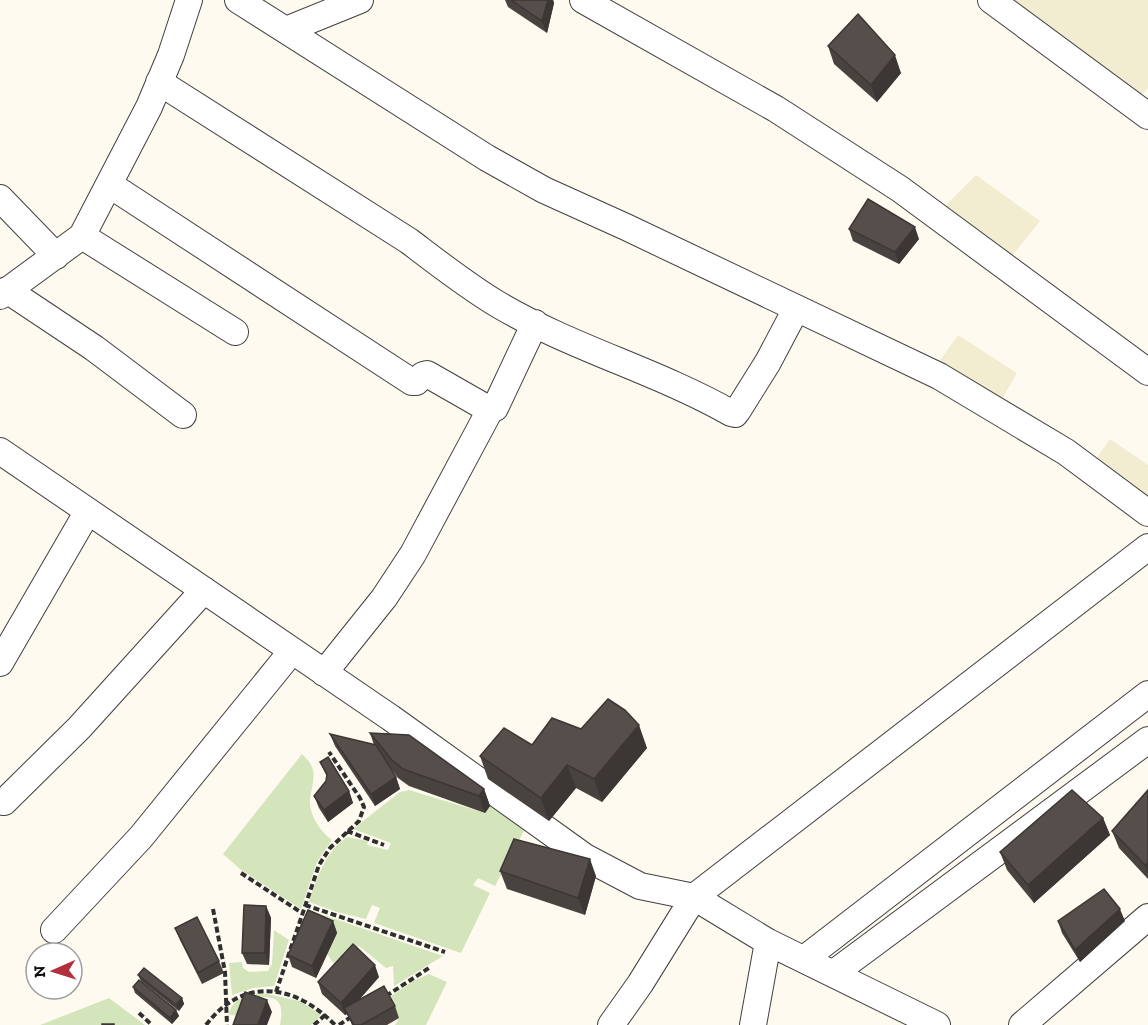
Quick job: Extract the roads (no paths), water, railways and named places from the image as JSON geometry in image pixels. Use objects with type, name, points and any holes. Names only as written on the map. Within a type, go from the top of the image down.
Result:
[{"type":"street","points":[[183,415],[94,348],[3,293],[82,236],[110,185],[159,82],[171,55],[189,0]]},
{"type":"street","points":[[238,0],[487,158],[544,190],[939,376],[1066,452],[1148,513]]},
{"type":"street","points":[[286,30],[360,0]]},
{"type":"street","points":[[583,0],[776,109],[900,189],[1148,372]]},
{"type":"street","points":[[992,0],[1148,116]]},
{"type":"street","points":[[159,82],[409,242],[499,305],[735,414],[768,362],[796,309]]},
{"type":"street","points":[[110,185],[412,382],[416,382],[427,374],[490,410]]},
{"type":"street","points":[[0,198],[56,256]]},
{"type":"street","points":[[82,236],[235,332]]},
{"type":"street","points":[[324,673],[384,598],[413,554],[490,410],[495,408],[535,323]]},
{"type":"street","points":[[0,451],[410,731],[585,856],[640,886],[694,897],[768,942],[937,1025]]},
{"type":"street","points":[[0,663],[88,511]]},
{"type":"street","points":[[611,1025],[640,984],[694,897],[1148,547]]},
{"type":"street","points":[[4,802],[80,728],[204,591]]},
{"type":"street","points":[[54,930],[141,837],[292,651]]},
{"type":"street","points":[[804,959],[1148,694]]},
{"type":"street","points":[[834,973],[1148,740]]},
{"type":"street","points":[[1022,1025],[1148,917]]},
{"type":"street","points":[[753,1025],[768,942]]}]
